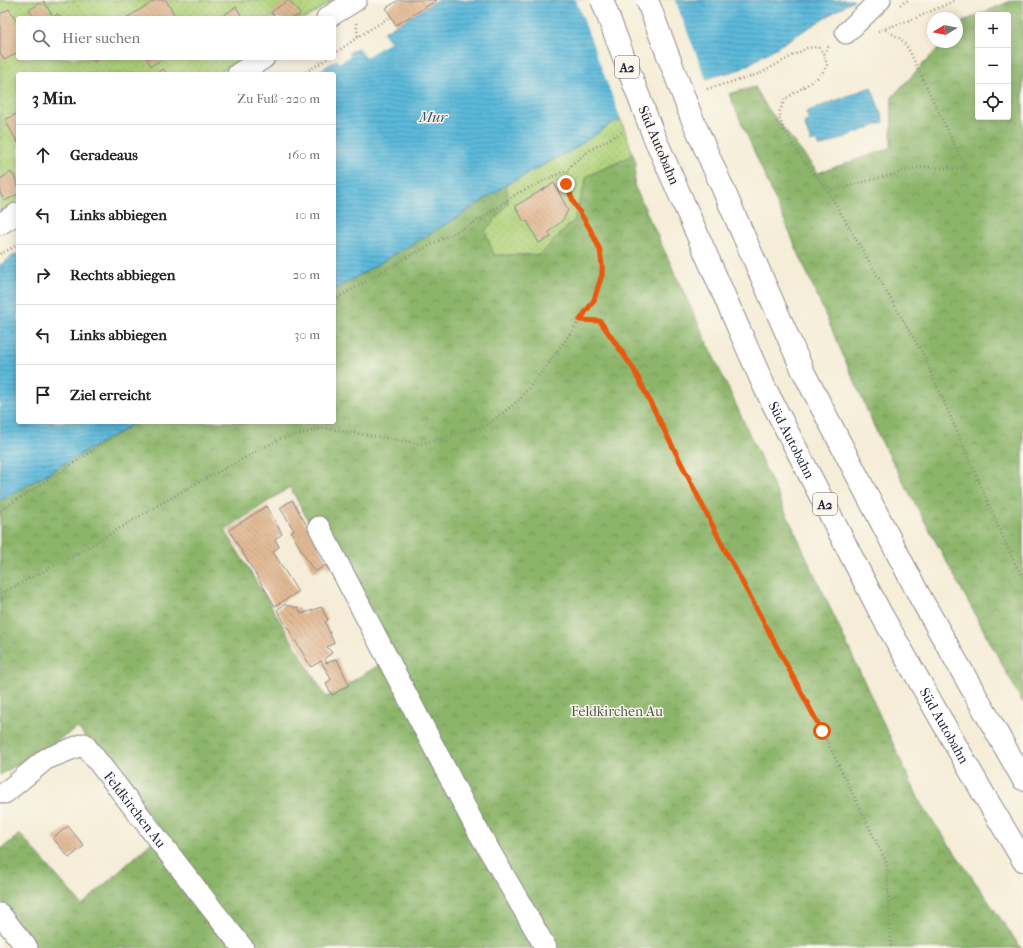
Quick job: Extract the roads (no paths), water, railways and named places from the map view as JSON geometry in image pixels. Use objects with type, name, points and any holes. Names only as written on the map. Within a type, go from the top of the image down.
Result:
[{"type":"highway","name":"Süd Autobahn","points":[[602,0],[653,134],[768,393],[880,612],[984,795],[1023,860]]},
{"type":"highway","points":[[647,0],[691,116],[803,371],[920,597],[1023,779]]},
{"type":"street","points":[[330,16],[356,0]]},
{"type":"street","points":[[837,40],[880,0]]},
{"type":"street","points":[[241,72],[261,60]]},
{"type":"street","points":[[0,224],[16,214]]},
{"type":"street","points":[[318,527],[474,824],[546,948]]},
{"type":"street","name":"Feldkirchen Au","points":[[5,793],[46,760],[84,744],[196,889],[244,948]]},
{"type":"street","points":[[0,914],[27,948]]},
{"type":"water","name":"Mur","points":[[437,0],[854,0],[741,69],[709,78],[612,123],[574,149],[506,185],[463,214],[336,289],[336,72],[317,72]]},
{"type":"water","points":[[871,87],[884,122],[820,147],[817,140],[811,142],[804,123],[809,120],[806,112]]},
{"type":"water","points":[[16,254],[16,424],[134,424],[0,501],[0,265]]}]
